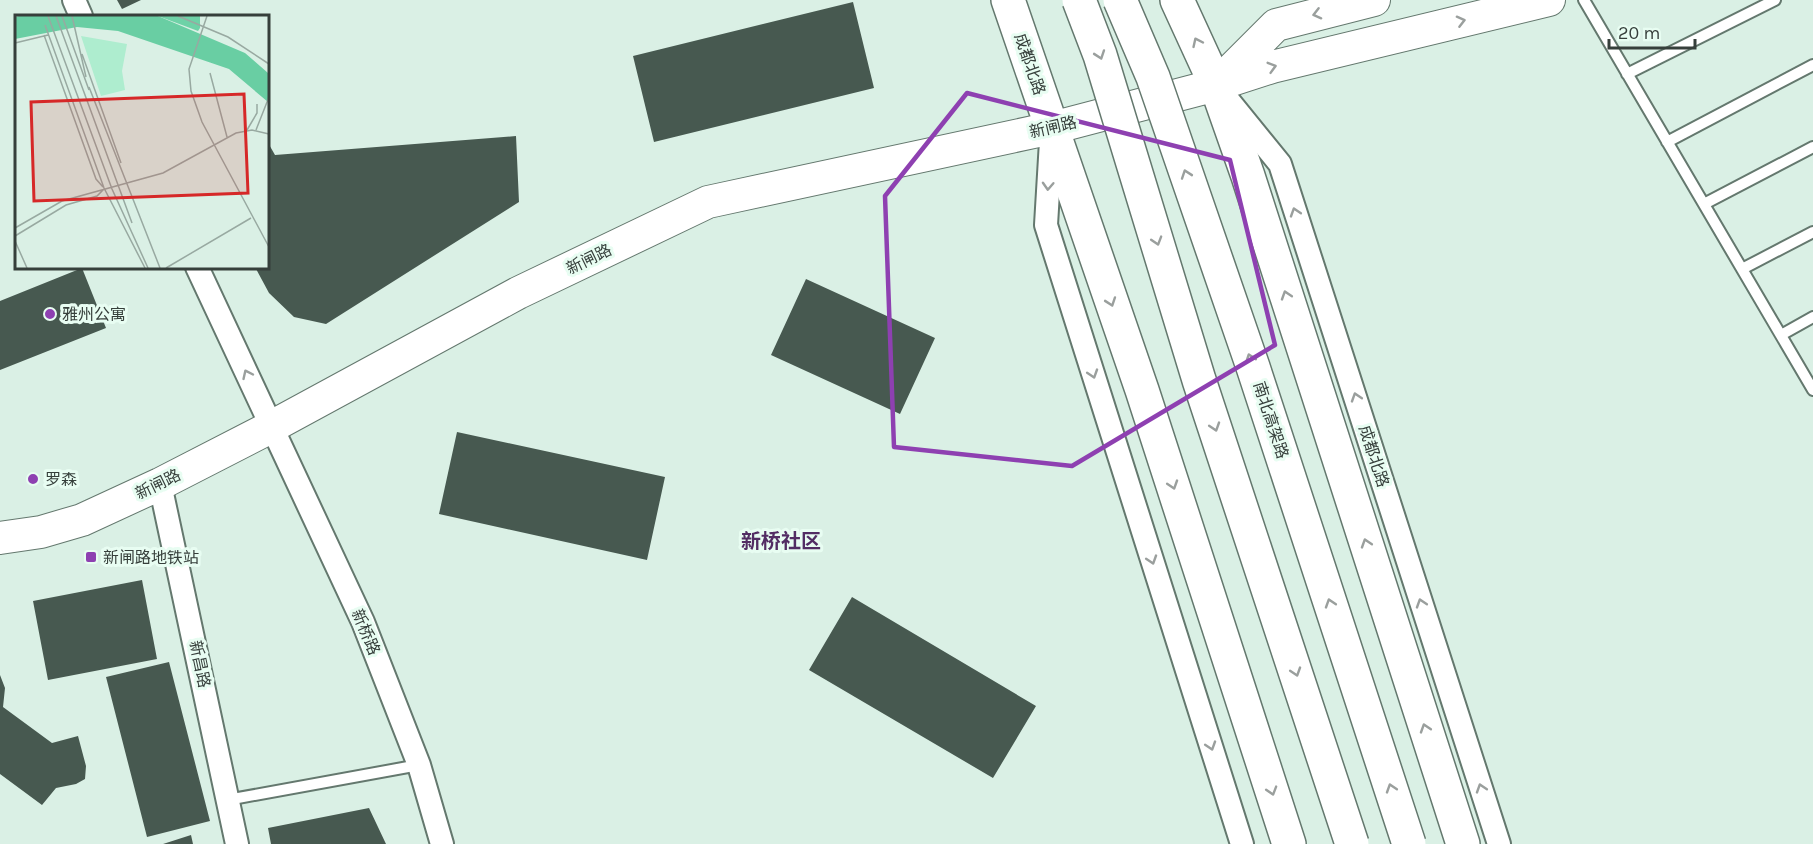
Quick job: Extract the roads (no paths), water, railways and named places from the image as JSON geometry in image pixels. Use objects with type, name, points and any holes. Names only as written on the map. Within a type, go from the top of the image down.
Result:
[{"type":"main road","name":"成都北路","points":[[1008,0],[1142,390],[1289,844]]},
{"type":"main road","points":[[1079,0],[1100,55],[1199,380],[1352,844]]},
{"type":"main road","name":"南北高架路","points":[[1120,0],[1153,77],[1253,367],[1409,844]]},
{"type":"main road","name":"成都北路","points":[[1177,0],[1216,85],[1248,176],[1462,844]]},
{"type":"main road","points":[[1216,85],[1276,25],[1374,0]]},
{"type":"main road","name":"新闸路","points":[[0,538],[41,532],[82,520],[160,484],[271,427],[518,293],[708,202],[1052,128],[1216,85],[1272,66],[1549,0]]},
{"type":"street","points":[[74,0],[81,15]]},
{"type":"street","name":"成都北路","points":[[1216,85],[1280,164],[1499,844]]},
{"type":"street","name":"成都北路","points":[[1052,128],[1046,225],[1242,844]]},
{"type":"street","points":[[197,268],[271,427]]},
{"type":"street","name":"新桥路","points":[[271,427],[363,622],[419,765],[442,844]]},
{"type":"street","name":"新昌路","points":[[160,484],[237,844]]},
{"type":"lane","points":[[1584,0],[1813,390]]},
{"type":"lane","points":[[1627,74],[1775,0]]},
{"type":"lane","points":[[1667,142],[1813,65]]},
{"type":"lane","points":[[1704,204],[1813,147]]},
{"type":"lane","points":[[1742,269],[1813,232]]},
{"type":"lane","points":[[1780,335],[1813,317]]},
{"type":"lane","points":[[227,800],[419,765]]},
{"type":"place","name":"雅州公寓","points":[[50,314]]},
{"type":"place","name":"罗森","points":[[33,479]]},
{"type":"place","name":"新闸路地铁站","points":[[91,557]]},
{"type":"district","name":"新桥社区","points":[[781,541]]}]
